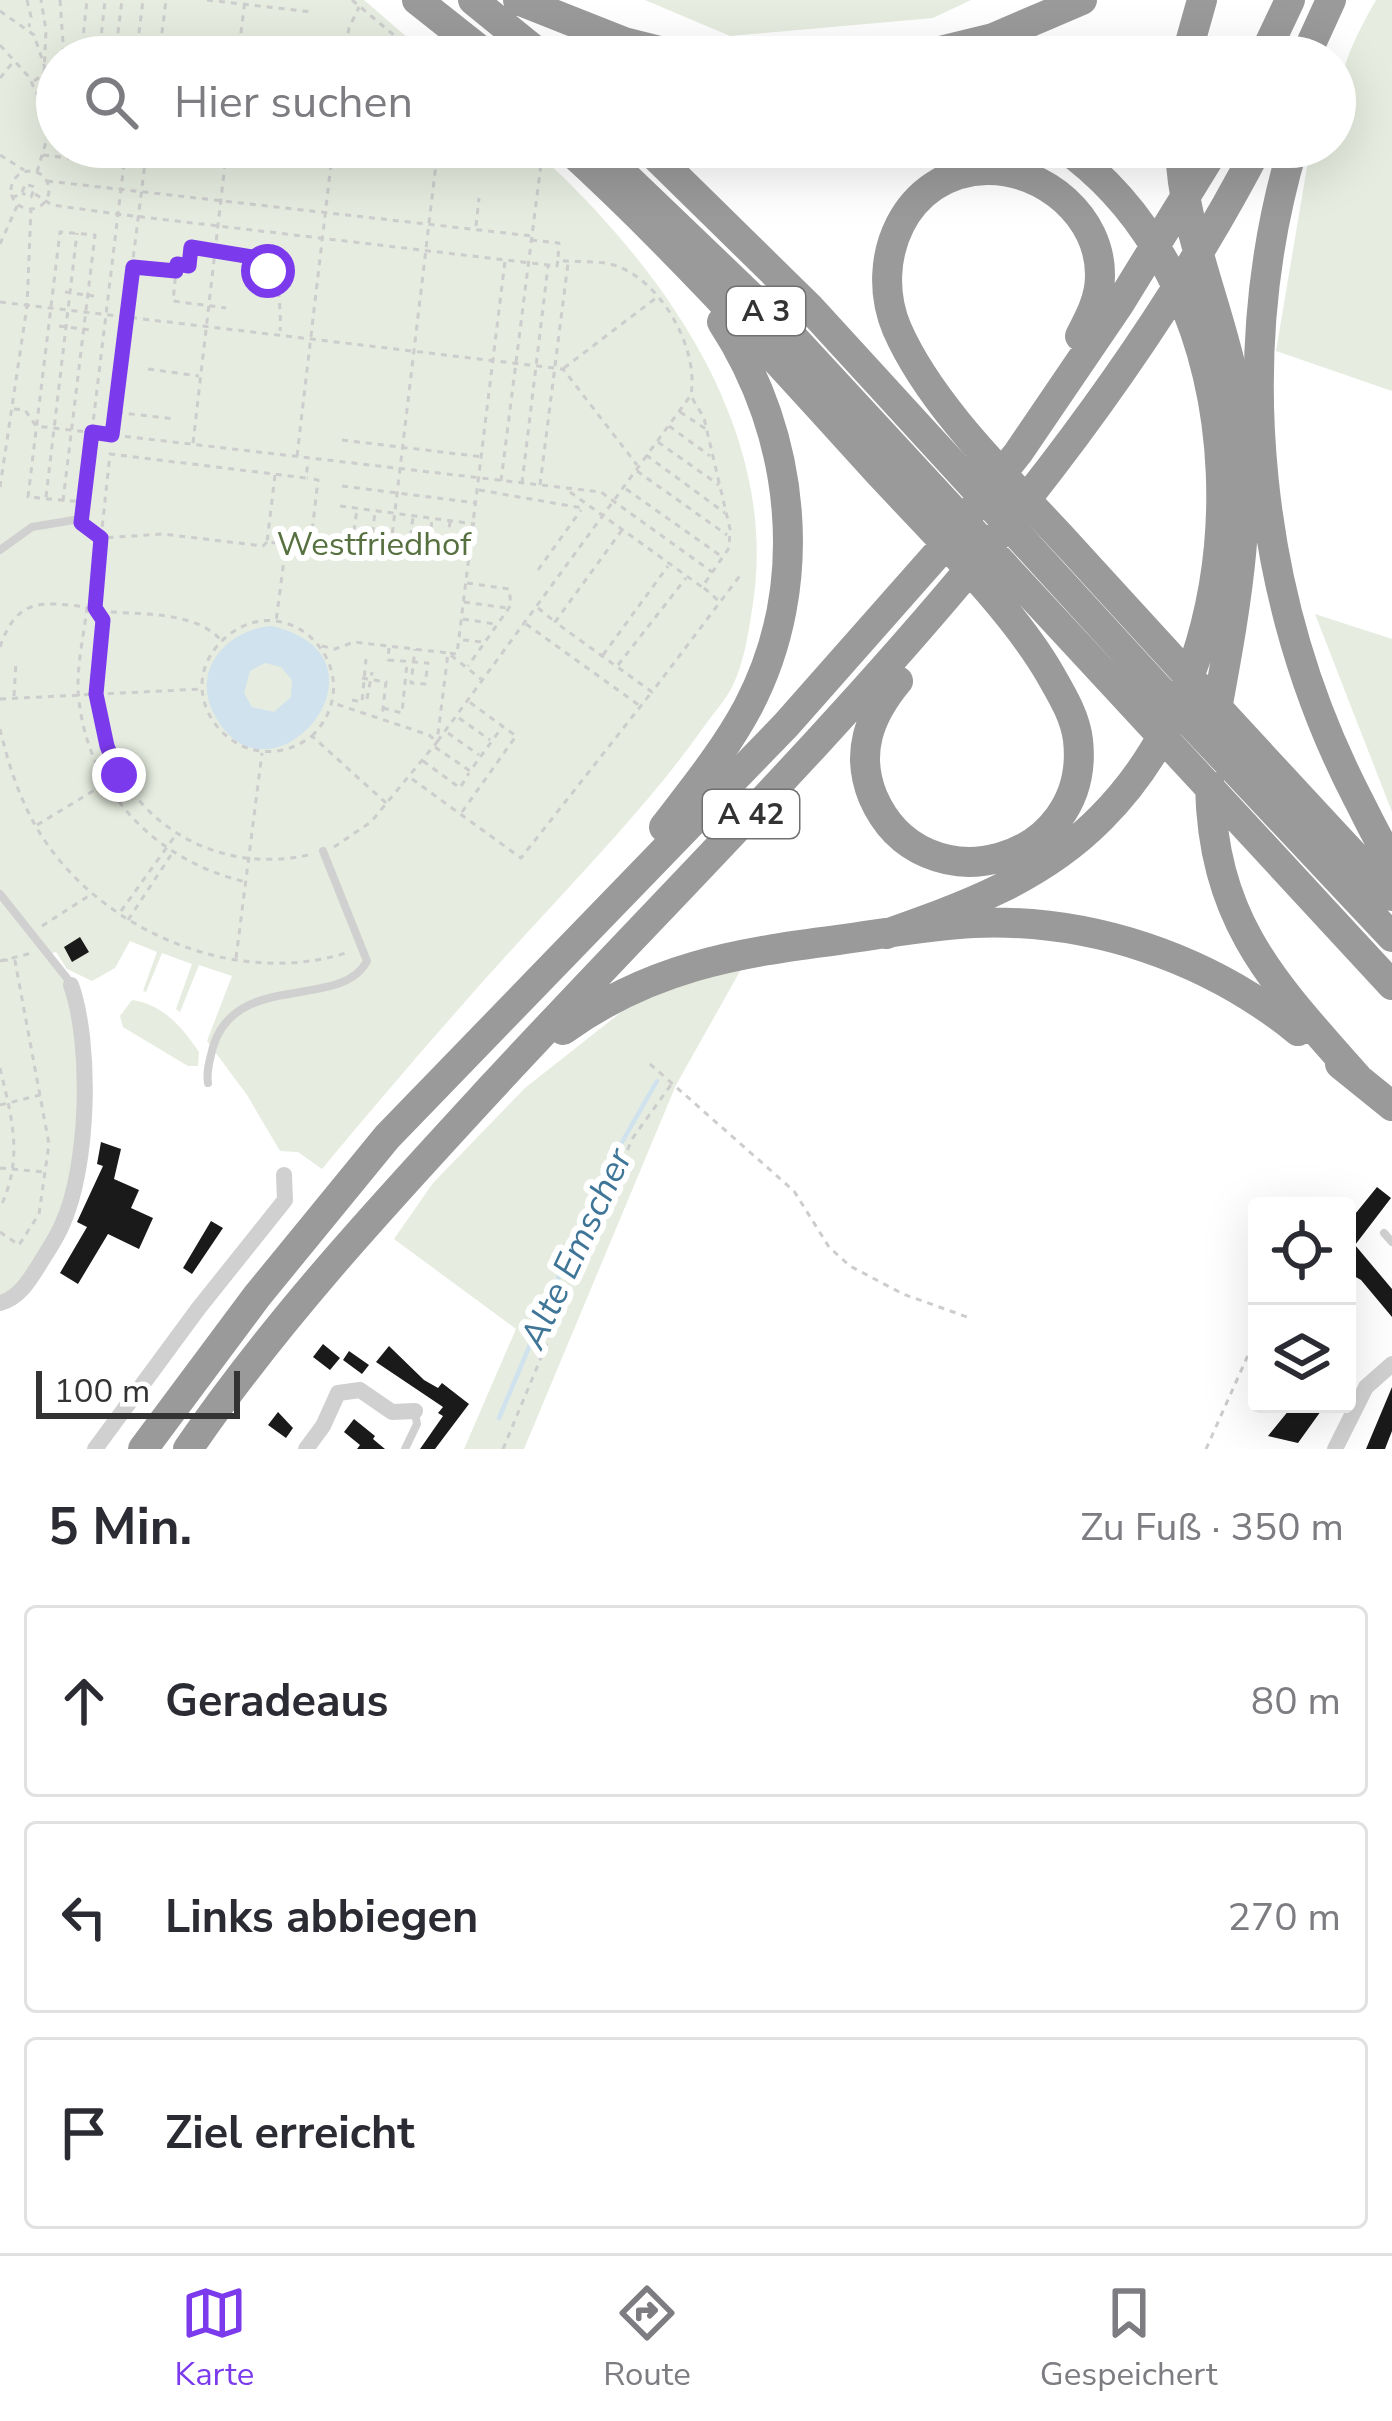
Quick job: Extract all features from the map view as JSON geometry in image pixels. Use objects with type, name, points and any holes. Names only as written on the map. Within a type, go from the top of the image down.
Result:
[{"type":"highway","points":[[417,0],[463,36]]},
{"type":"highway","points":[[473,0],[517,36]]},
{"type":"highway","points":[[518,0],[610,36]]},
{"type":"highway","points":[[998,36],[1082,0]]},
{"type":"highway","points":[[1192,36],[1202,0]]},
{"type":"highway","points":[[1273,36],[1290,0]]},
{"type":"highway","points":[[1315,36],[1331,0]]},
{"type":"highway","points":[[1329,36],[1341,0]]},
{"type":"highway","points":[[588,168],[919,495],[1001,610],[1042,659],[1070,709],[1078,738],[1076,782],[1053,827],[1024,849],[987,861],[944,859],[907,840],[885,818],[866,779],[865,741],[875,712],[892,688],[973,591],[986,554]]},
{"type":"highway","name":"A 3","points":[[617,168],[787,332],[919,495],[1022,585],[1392,985]]},
{"type":"highway","name":"A 3","points":[[667,168],[960,445],[1052,548],[1156,687],[1392,937]]},
{"type":"highway","points":[[1092,168],[1123,200],[1206,320],[1240,414],[1245,478],[1239,577],[1213,731],[1210,795],[1216,852],[1228,893],[1268,976],[1357,1077]]},
{"type":"highway","points":[[886,934],[977,901],[1051,860],[1118,800],[1148,760],[1175,711],[1207,624],[1219,531],[1206,320],[1183,168]]},
{"type":"highway","name":"A 42","points":[[143,1449],[257,1295],[387,1137],[786,725],[938,553],[1018,453],[1120,303],[1203,168]]},
{"type":"highway","name":"A 42","points":[[188,1449],[285,1321],[509,1069],[878,679],[986,554],[1063,455],[1138,346],[1247,168]]},
{"type":"highway","points":[[1288,168],[1270,249],[1261,326],[1260,425],[1276,568],[1326,737],[1392,861]]},
{"type":"highway","points":[[960,445],[890,311],[886,256],[897,226],[917,200],[961,174],[988,170],[1017,174],[1050,187],[1082,219],[1099,262],[1100,287],[1091,315],[1018,453]]},
{"type":"highway","points":[[580,938],[732,736],[769,659],[787,573],[784,479],[753,376],[721,319],[636,214]]},
{"type":"highway","points":[[1052,548],[1174,661],[1392,896]]},
{"type":"highway","points":[[509,1069],[590,1010],[671,972],[750,951],[973,923],[1021,923],[1083,931],[1141,946],[1245,991],[1392,1106]]},
{"type":"street","points":[[0,1304],[24,1288],[64,1222],[78,1162],[86,1066],[71,985]]},
{"type":"street","points":[[95,1449],[285,1200],[284,1175]]},
{"type":"street","points":[[1335,1449],[1366,1388],[1392,1364]]},
{"type":"street","points":[[306,1449],[338,1393],[360,1390],[392,1412],[415,1411]]},
{"type":"lane","points":[[0,550],[32,527],[74,520]]},
{"type":"lane","points":[[208,1083],[214,1045],[227,1019],[253,1003],[346,982],[367,962],[323,851]]},
{"type":"lane","points":[[0,894],[71,985]]},
{"type":"lane","points":[[1384,1233],[1392,1242]]},
{"type":"lane","points":[[405,1449],[417,1424],[415,1411]]},
{"type":"path","points":[[27,0],[28,31]]},
{"type":"path","points":[[41,0],[43,36]]},
{"type":"path","points":[[60,0],[63,36]]},
{"type":"path","points":[[84,36],[88,0]]},
{"type":"path","points":[[101,36],[105,0]]},
{"type":"path","points":[[118,36],[122,0]]},
{"type":"path","points":[[139,36],[143,0]]},
{"type":"path","points":[[162,36],[166,0]]},
{"type":"path","points":[[207,0],[312,12]]},
{"type":"path","points":[[352,0],[396,36]]},
{"type":"path","points":[[241,36],[245,2]]},
{"type":"path","points":[[348,36],[360,5]]},
{"type":"path","points":[[0,11],[36,41]]},
{"type":"path","points":[[0,45],[36,91]]},
{"type":"path","points":[[0,78],[16,60]]},
{"type":"path","points":[[32,82],[36,79]]},
{"type":"path","points":[[0,155],[47,181],[475,229],[560,243],[557,266],[117,214],[46,201],[35,194]]},
{"type":"path","points":[[37,172],[38,168]]},
{"type":"path","points":[[123,168],[81,523],[101,538],[163,534],[263,546],[275,473]]},
{"type":"path","points":[[112,435],[145,168]]},
{"type":"path","points":[[193,445],[225,168]]},
{"type":"path","points":[[296,458],[330,168]]},
{"type":"path","points":[[391,545],[435,168]]},
{"type":"path","points":[[501,482],[540,168]]},
{"type":"path","points":[[12,197],[22,193],[28,171]]},
{"type":"path","points":[[12,197],[15,178],[28,171]]},
{"type":"path","points":[[46,201],[47,181]]},
{"type":"path","points":[[27,183],[35,187],[35,194]]},
{"type":"path","points":[[0,189],[17,205],[31,209],[46,201]]},
{"type":"path","points":[[22,193],[28,198],[35,194]]},
{"type":"path","points":[[475,229],[479,198]]},
{"type":"path","points":[[0,244],[17,205]]},
{"type":"path","points":[[0,488],[27,305],[31,209]]},
{"type":"path","points":[[0,227],[11,220]]},
{"type":"path","points":[[64,501],[95,235],[60,232],[28,497],[64,501],[83,502]]},
{"type":"path","points":[[45,499],[77,233]]},
{"type":"path","points":[[226,308],[172,301],[177,264],[189,266],[191,247],[258,258],[279,270],[280,335]]},
{"type":"path","points":[[319,644],[333,672],[333,703],[312,736],[283,752],[262,753],[220,732],[208,712],[203,688],[208,661],[222,641],[249,624],[277,622],[296,627],[329,649],[354,642],[457,654],[505,260]]},
{"type":"path","points":[[558,260],[613,265],[633,276],[667,310],[686,347],[693,372],[691,395],[706,429],[730,537],[702,587]]},
{"type":"path","points":[[540,487],[568,262]]},
{"type":"path","points":[[522,485],[548,265]]},
{"type":"path","points":[[133,267],[176,271]]},
{"type":"path","points":[[67,292],[90,295]]},
{"type":"path","points":[[0,302],[562,369],[656,298]]},
{"type":"path","points":[[63,326],[86,329]]},
{"type":"path","points":[[148,369],[201,376]]},
{"type":"path","points":[[562,369],[637,468],[730,537]]},
{"type":"path","points":[[267,542],[311,540],[318,480],[110,454],[96,609],[103,620],[96,694],[107,746],[119,775],[146,809],[176,835],[214,853],[249,860],[287,860],[323,851],[371,822],[388,805],[691,395]]},
{"type":"path","points":[[14,409],[25,410],[37,426],[601,492],[712,572]]},
{"type":"path","points":[[679,411],[706,429]]},
{"type":"path","points":[[114,412],[175,418]]},
{"type":"path","points":[[668,425],[713,458]]},
{"type":"path","points":[[341,440],[482,458]]},
{"type":"path","points":[[657,441],[720,486]]},
{"type":"path","points":[[0,450],[7,452]]},
{"type":"path","points":[[646,455],[727,514]]},
{"type":"path","points":[[306,478],[308,459]]},
{"type":"path","points":[[342,486],[477,503]]},
{"type":"path","points":[[623,487],[722,557]]},
{"type":"path","points":[[478,490],[584,506]]},
{"type":"path","points":[[568,491],[720,602]]},
{"type":"path","points":[[340,506],[475,524]]},
{"type":"path","points":[[538,570],[584,506]]},
{"type":"path","points":[[352,543],[357,508]]},
{"type":"path","points":[[371,545],[376,511]]},
{"type":"path","points":[[409,548],[413,516]]},
{"type":"path","points":[[428,551],[432,518]]},
{"type":"path","points":[[446,550],[451,520]]},
{"type":"path","points":[[555,622],[622,530]]},
{"type":"path","points":[[277,622],[286,544]]},
{"type":"path","points":[[602,656],[669,565]]},
{"type":"path","points":[[410,777],[521,858],[742,573]]},
{"type":"path","points":[[617,667],[687,576]]},
{"type":"path","points":[[467,583],[508,589],[508,608],[467,667]]},
{"type":"path","points":[[464,602],[508,608]]},
{"type":"path","points":[[0,647],[16,617],[37,603],[195,622],[210,628],[222,641]]},
{"type":"path","points":[[87,607],[78,695],[86,738],[106,783],[139,826],[172,853],[218,875],[246,882]]},
{"type":"path","points":[[536,607],[652,692]]},
{"type":"path","points":[[462,619],[497,624]]},
{"type":"path","points":[[525,623],[641,707]]},
{"type":"path","points":[[459,639],[485,642]]},
{"type":"path","points":[[389,646],[388,660],[410,662]]},
{"type":"path","points":[[383,708],[402,712],[415,649]]},
{"type":"path","points":[[448,653],[483,680]]},
{"type":"path","points":[[435,744],[448,653]]},
{"type":"path","points":[[352,700],[362,701],[367,659]]},
{"type":"path","points":[[14,698],[16,662]]},
{"type":"path","points":[[368,699],[366,679],[372,672]]},
{"type":"path","points":[[366,679],[386,682],[382,719]]},
{"type":"path","points":[[0,699],[203,688]]},
{"type":"path","points":[[461,814],[515,736],[467,700]]},
{"type":"path","points":[[333,703],[430,735],[470,771]]},
{"type":"path","points":[[456,716],[492,741]]},
{"type":"path","points":[[422,760],[460,788],[502,726]]},
{"type":"path","points":[[0,729],[16,783],[36,826],[92,894],[128,920],[183,945],[236,959],[295,963],[360,948]]},
{"type":"path","points":[[445,730],[481,756]]},
{"type":"path","points":[[312,736],[388,805]]},
{"type":"path","points":[[236,959],[262,753]]},
{"type":"path","points":[[36,826],[119,775]]},
{"type":"path","points":[[119,914],[176,835]]},
{"type":"path","points":[[128,920],[172,853]]},
{"type":"path","points":[[31,933],[92,894]]},
{"type":"path","points":[[2,961],[45,949]]},
{"type":"path","points":[[0,1232],[19,1245],[39,1214],[49,1144],[20,1004],[19,972],[15,962],[2,961]]},
{"type":"path","points":[[650,1064],[794,1191],[830,1247],[850,1266],[903,1294],[970,1318]]},
{"type":"path","points":[[0,1068],[16,1140],[15,1169],[0,1208]]},
{"type":"path","points":[[502,1449],[632,1139],[673,1082]]},
{"type":"path","points":[[0,1105],[41,1095]]},
{"type":"path","points":[[0,1168],[47,1172]]},
{"type":"path","points":[[1206,1449],[1248,1355]]},
{"type":"green space","name":"Westfriedhof","points":[[0,0],[364,0],[406,36],[36,36],[36,168],[553,168],[623,241],[664,294],[728,410],[747,473],[756,537],[753,603],[738,674],[724,700],[649,798],[322,1169],[298,1152],[280,1151],[207,1041],[232,976],[199,965],[180,1012],[176,1009],[192,964],[162,953],[146,992],[157,952],[130,941],[115,968],[92,981],[67,969],[56,952],[45,955],[66,983],[77,1018],[82,1076],[78,1137],[68,1194],[51,1241],[0,1299]]},
{"type":"green space","points":[[645,0],[971,0],[933,18],[730,36]]},
{"type":"green space","points":[[1376,0],[1392,0],[1392,391],[1276,351],[1307,168],[1356,168],[1356,38]]},
{"type":"green space","points":[[1315,614],[1392,639],[1392,812]]},
{"type":"green space","points":[[748,957],[676,1085],[524,1449],[464,1449],[516,1329],[394,1239],[433,1183],[525,1088],[634,1002]]},
{"type":"green space","points":[[132,1000],[154,1007],[179,1026],[199,1052],[198,1066],[188,1066],[123,1027],[120,1016]]},
{"type":"water","points":[[271,626],[310,643],[327,667],[327,695],[315,720],[293,740],[266,749],[239,743],[215,716],[208,699],[210,669],[217,656],[227,644]],"holes":[[[265,663],[281,667],[292,680],[291,697],[274,712],[252,707],[244,693],[250,671]]]},
{"type":"building","points":[[80,937],[89,952],[72,962],[64,947]]},
{"type":"building","points":[[101,1142],[121,1149],[114,1179],[139,1190],[131,1208],[153,1218],[139,1249],[108,1234],[78,1284],[60,1273],[87,1227],[77,1222],[103,1166],[97,1164]]},
{"type":"building","points":[[1377,1187],[1391,1198],[1356,1244],[1356,1213]]},
{"type":"building","points":[[211,1221],[223,1228],[192,1274],[183,1268]]},
{"type":"building","points":[[1356,1246],[1392,1289],[1392,1317],[1356,1277]]},
{"type":"building","points":[[323,1344],[340,1358],[330,1370],[313,1357]]},
{"type":"building","points":[[389,1346],[424,1380],[438,1388],[442,1383],[469,1404],[435,1449],[420,1449],[443,1416],[438,1413],[443,1407],[376,1362]]},
{"type":"building","points":[[349,1351],[369,1365],[362,1374],[343,1360]]},
{"type":"building","points":[[1392,1387],[1392,1431],[1385,1449],[1366,1449]]},
{"type":"building","points":[[278,1412],[293,1428],[286,1438],[268,1425]]},
{"type":"building","points":[[1287,1413],[1320,1413],[1298,1443],[1268,1436]]},
{"type":"building","points":[[354,1419],[385,1449],[357,1449],[360,1445],[344,1432]]},
{"type":"waterway","name":"Alte Emscher","points":[[499,1418],[598,1184],[657,1081]]},
{"type":"route","points":[[119,775],[107,746],[96,694],[103,620],[95,608],[101,538],[81,523],[92,432],[112,435],[133,267],[176,271],[177,264],[189,266],[191,247],[246,254],[266,264],[268,271]]}]
